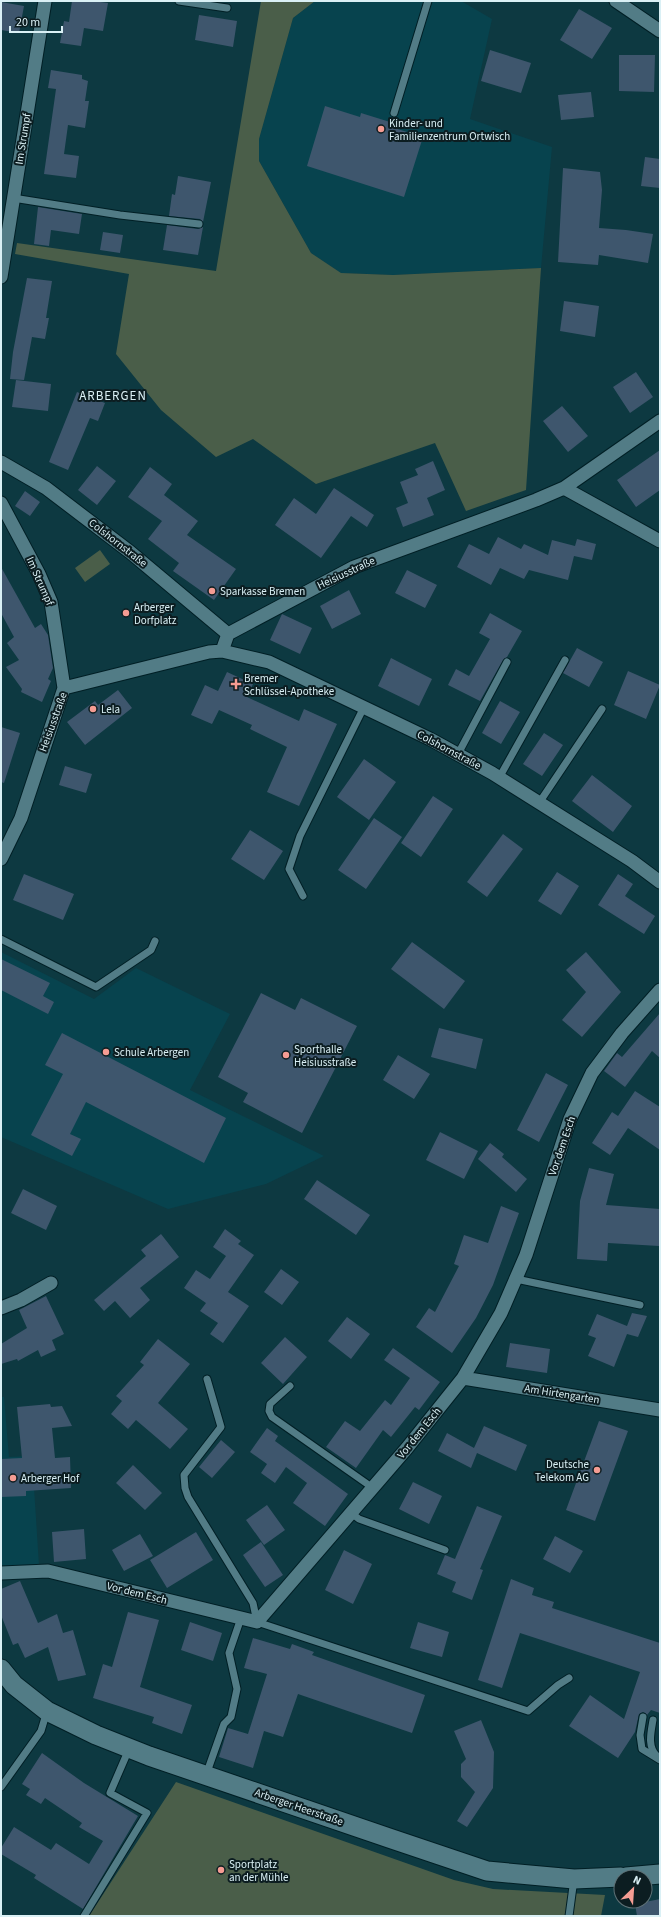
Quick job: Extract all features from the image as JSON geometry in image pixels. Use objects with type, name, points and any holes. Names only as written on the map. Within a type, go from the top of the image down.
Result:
[{"type":"main road","name":"Arberger Heerstraße","points":[[1,1669],[14,1685],[47,1711],[96,1735],[206,1775],[487,1871],[574,1879],[613,1877]]},
{"type":"street","name":"Im Strumpf","points":[[1,277],[5,226],[13,198],[45,1]]},
{"type":"street","points":[[616,1],[660,31]]},
{"type":"street","name":"Heisiusstraße","points":[[228,634],[354,567],[536,500],[564,488],[660,421]]},
{"type":"street","name":"Colshornstraße","points":[[1,462],[46,488],[130,552],[228,634]]},
{"type":"street","points":[[564,488],[660,541]]},
{"type":"street","name":"Im Strumpf","points":[[1,502],[39,574],[51,602],[64,688]]},
{"type":"street","points":[[222,651],[228,634]]},
{"type":"street","name":"Heisiusstraße","points":[[1,859],[21,818],[64,688],[159,664],[222,651]]},
{"type":"street","name":"Colshornstraße","points":[[222,651],[269,662],[458,754],[632,861],[660,882]]},
{"type":"street","name":"Vor dem Esch","points":[[1,1574],[48,1571],[257,1622],[373,1488],[464,1378],[501,1314],[516,1279],[526,1255],[570,1119],[592,1073],[622,1033],[660,990]]},
{"type":"street","points":[[1,1308],[21,1300],[51,1283]]},
{"type":"street","name":"Am Hirtengarten","points":[[464,1378],[660,1410]]},
{"type":"lane","points":[[179,1],[227,8]]},
{"type":"lane","points":[[394,113],[428,1]]},
{"type":"lane","points":[[13,198],[120,215],[199,224]]},
{"type":"lane","points":[[499,778],[566,660]]},
{"type":"lane","points":[[458,754],[507,662]]},
{"type":"lane","points":[[303,896],[289,869],[300,836],[364,707]]},
{"type":"lane","points":[[539,803],[602,709]]},
{"type":"lane","points":[[1,939],[96,987],[151,950],[155,941]]},
{"type":"lane","points":[[516,1279],[640,1305]]},
{"type":"lane","points":[[207,1379],[221,1427],[184,1475],[184,1488],[188,1497],[253,1603],[257,1622],[528,1711],[558,1684],[569,1678]]},
{"type":"lane","points":[[290,1386],[270,1404],[269,1411],[272,1417],[373,1488]]},
{"type":"lane","points":[[351,1513],[359,1519],[445,1550]]},
{"type":"lane","points":[[206,1775],[224,1724],[231,1717],[237,1689],[229,1653],[241,1618]]},
{"type":"lane","points":[[1,1787],[41,1731],[47,1711]]},
{"type":"lane","points":[[643,1717],[640,1735],[642,1749],[660,1760]]},
{"type":"lane","points":[[653,1720],[650,1742],[653,1752],[660,1760]]},
{"type":"lane","points":[[84,1916],[146,1813],[110,1793],[130,1748]]},
{"type":"lane","points":[[569,1916],[574,1879]]},
{"type":"shaded area","name":"Kinder- und Familienzentrum Ortwisch","points":[[315,1],[461,1],[492,19],[470,119],[552,147],[541,268],[393,275],[341,273],[311,253],[259,161],[259,139],[293,18]]},
{"type":"shaded area","name":"Schule Arbergen","points":[[1,952],[94,999],[136,968],[230,1014],[190,1090],[324,1156],[266,1184],[168,1209],[1,1137]]},
{"type":"shaded area","points":[[1,1397],[4,1397],[9,1457],[32,1456],[39,1565],[1,1568]]},
{"type":"green space","points":[[261,1],[315,1],[293,18],[259,139],[259,161],[311,253],[341,273],[393,275],[541,268],[526,490],[466,511],[435,443],[316,484],[253,439],[216,457],[161,410],[116,354],[129,274],[15,254],[17,243],[216,271]]},
{"type":"green space","points":[[100,550],[110,564],[85,582],[75,568]]},
{"type":"green space","points":[[176,1782],[454,1880],[493,1889],[605,1895],[601,1916],[89,1916]]},
{"type":"building","points":[[72,1],[108,3],[103,31],[84,28],[81,46],[60,43],[64,21],[69,22]]},
{"type":"building","points":[[1,2],[24,6],[19,33],[1,30]]},
{"type":"building","points":[[579,9],[612,28],[592,59],[560,40]]},
{"type":"building","points":[[199,15],[237,21],[233,47],[195,40]]},
{"type":"building","points":[[490,50],[531,63],[521,93],[481,81]]},
{"type":"building","points":[[619,55],[655,55],[654,92],[619,91]]},
{"type":"building","points":[[51,70],[82,75],[82,79],[88,81],[85,101],[89,101],[85,128],[68,125],[64,154],[79,156],[76,178],[44,174],[56,89],[48,88]]},
{"type":"building","points":[[591,92],[594,117],[561,120],[558,95]]},
{"type":"building","points":[[325,106],[360,117],[361,113],[390,122],[388,126],[423,137],[404,197],[307,166]]},
{"type":"building","points":[[645,157],[660,159],[660,188],[641,186]]},
{"type":"building","points":[[563,168],[600,172],[602,190],[599,228],[653,234],[648,263],[599,255],[598,265],[558,262]]},
{"type":"building","points":[[178,176],[211,182],[203,222],[200,219],[169,216],[172,194],[175,195]]},
{"type":"building","points":[[38,207],[82,214],[79,234],[51,230],[49,246],[34,244]]},
{"type":"building","points":[[167,225],[198,229],[203,227],[198,255],[163,250]]},
{"type":"building","points":[[103,232],[123,235],[120,253],[100,250]]},
{"type":"building","points":[[27,278],[52,281],[46,318],[49,318],[45,339],[32,337],[24,380],[10,379],[13,352]]},
{"type":"building","points":[[564,301],[599,306],[595,337],[560,331]]},
{"type":"building","points":[[636,372],[653,397],[630,413],[613,387]]},
{"type":"building","points":[[16,380],[51,384],[48,411],[12,407]]},
{"type":"building","points":[[77,392],[105,403],[98,421],[90,418],[68,470],[49,462]]},
{"type":"building","points":[[562,406],[588,436],[568,452],[543,421]]},
{"type":"building","points":[[660,450],[660,490],[636,507],[617,480]]},
{"type":"building","points":[[433,461],[445,490],[427,498],[434,515],[403,527],[396,508],[408,503],[400,482],[418,475],[415,469]]},
{"type":"building","points":[[97,466],[116,481],[97,505],[78,490]]},
{"type":"building","points":[[150,467],[172,484],[164,495],[198,521],[187,535],[236,569],[214,600],[173,571],[179,563],[148,539],[162,521],[128,497]]},
{"type":"building","points":[[334,488],[374,515],[367,527],[351,516],[321,558],[275,525],[294,498],[316,514]]},
{"type":"building","points":[[25,491],[40,502],[30,516],[15,506]]},
{"type":"building","points":[[498,537],[521,549],[524,544],[548,555],[552,540],[575,546],[577,539],[596,544],[592,560],[574,556],[568,580],[529,570],[524,579],[500,568],[491,585],[457,567],[469,544],[489,554]]},
{"type":"building","points":[[1,567],[35,628],[41,624],[48,635],[53,668],[48,679],[51,681],[42,702],[21,692],[22,689],[6,667],[19,660],[7,643],[14,637],[1,613]]},
{"type":"building","points":[[407,570],[437,585],[425,608],[395,593]]},
{"type":"building","points":[[349,590],[361,614],[332,629],[320,606]]},
{"type":"building","points":[[490,613],[522,631],[507,657],[503,660],[480,701],[448,685],[456,669],[469,676],[490,639],[479,633]]},
{"type":"building","points":[[282,614],[312,628],[300,654],[270,640]]},
{"type":"building","points":[[577,648],[603,662],[589,687],[563,673]]},
{"type":"building","points":[[391,658],[432,679],[419,706],[378,686]]},
{"type":"building","points":[[628,671],[660,685],[646,719],[614,705]]},
{"type":"building","points":[[227,672],[253,684],[247,697],[299,721],[304,709],[337,724],[299,806],[267,792],[287,747],[250,729],[252,725],[219,710],[212,724],[191,715],[205,685],[218,691]]},
{"type":"building","points":[[118,690],[132,708],[85,745],[67,722],[95,701],[98,705]]},
{"type":"building","points":[[500,701],[520,712],[501,744],[482,733]]},
{"type":"building","points":[[1,727],[20,733],[4,783],[1,782]]},
{"type":"building","points":[[544,733],[563,745],[542,776],[523,764]]},
{"type":"building","points":[[364,759],[396,782],[369,820],[337,797]]},
{"type":"building","points":[[65,766],[92,774],[86,793],[59,785]]},
{"type":"building","points":[[592,775],[632,806],[613,832],[572,801]]},
{"type":"building","points":[[433,796],[453,809],[421,857],[401,843]]},
{"type":"building","points":[[374,818],[402,837],[366,889],[338,870]]},
{"type":"building","points":[[250,830],[283,851],[264,880],[231,859]]},
{"type":"building","points":[[503,834],[523,849],[487,897],[467,882]]},
{"type":"building","points":[[557,872],[579,886],[561,915],[538,901]]},
{"type":"building","points":[[24,874],[74,894],[63,920],[13,900]]},
{"type":"building","points":[[618,874],[633,884],[625,896],[655,916],[644,934],[598,905]]},
{"type":"building","points":[[412,942],[465,981],[444,1009],[391,969]]},
{"type":"building","points":[[586,952],[621,992],[582,1037],[562,1020],[586,992],[566,970]]},
{"type":"building","points":[[1,959],[50,983],[43,996],[54,1002],[48,1014],[1,990]]},
{"type":"building","name":"Sporthalle Heisiusstraße","points":[[261,993],[295,1010],[301,998],[357,1026],[302,1133],[243,1102],[248,1093],[218,1077]]},
{"type":"building","points":[[660,1013],[660,1058],[652,1051],[625,1087],[604,1071],[617,1053],[622,1057]]},
{"type":"building","points":[[439,1028],[483,1039],[476,1069],[431,1057]]},
{"type":"building","points":[[62,1033],[226,1118],[204,1163],[86,1102],[70,1134],[81,1139],[72,1156],[31,1135],[63,1074],[45,1065]]},
{"type":"building","points":[[398,1055],[430,1074],[414,1099],[383,1080]]},
{"type":"building","points":[[546,1073],[568,1085],[539,1142],[517,1130]]},
{"type":"building","points":[[635,1091],[660,1107],[660,1150],[628,1128],[610,1155],[592,1143],[612,1112],[618,1116]]},
{"type":"building","points":[[440,1132],[478,1151],[464,1179],[426,1160]]},
{"type":"building","points":[[490,1143],[504,1154],[502,1157],[527,1179],[516,1192],[478,1159]]},
{"type":"building","points":[[589,1168],[614,1174],[606,1205],[660,1209],[659,1246],[608,1243],[607,1261],[577,1259],[580,1201]]},
{"type":"building","points":[[317,1180],[370,1215],[356,1235],[304,1199]]},
{"type":"building","points":[[23,1189],[57,1206],[46,1230],[11,1213]]},
{"type":"building","points":[[501,1206],[519,1213],[493,1285],[476,1318],[452,1353],[416,1327],[429,1308],[435,1312],[459,1266],[454,1264],[464,1235],[488,1243]]},
{"type":"building","points":[[225,1229],[241,1241],[238,1244],[254,1255],[228,1292],[249,1306],[223,1343],[210,1334],[218,1323],[200,1311],[206,1303],[184,1288],[196,1270],[210,1279],[226,1256],[213,1247]]},
{"type":"building","points":[[161,1234],[179,1257],[140,1288],[150,1300],[130,1318],[115,1301],[104,1311],[94,1300],[146,1256],[141,1250]]},
{"type":"building","points":[[281,1269],[299,1282],[282,1305],[264,1292]]},
{"type":"building","points":[[46,1296],[64,1334],[52,1340],[56,1350],[41,1357],[38,1350],[18,1361],[17,1359],[1,1364],[1,1344],[27,1328],[19,1310]]},
{"type":"building","points":[[632,1313],[647,1316],[638,1337],[627,1334],[614,1367],[588,1356],[596,1338],[588,1335],[597,1314],[627,1326]]},
{"type":"building","points":[[347,1317],[370,1334],[351,1359],[328,1341]]},
{"type":"building","points":[[285,1337],[307,1357],[283,1384],[261,1363]]},
{"type":"building","points":[[158,1339],[190,1364],[158,1403],[188,1429],[170,1449],[136,1420],[128,1429],[111,1414],[122,1401],[116,1396],[144,1365],[140,1362]]},
{"type":"building","points":[[510,1343],[550,1349],[547,1373],[506,1367]]},
{"type":"building","points":[[393,1348],[440,1382],[419,1410],[415,1407],[391,1437],[383,1430],[356,1468],[326,1447],[345,1421],[360,1431],[385,1400],[391,1405],[410,1378],[384,1360]]},
{"type":"building","points":[[50,1404],[51,1407],[62,1406],[72,1426],[52,1428],[55,1458],[70,1457],[71,1488],[26,1491],[26,1496],[1,1497],[1,1459],[22,1458],[17,1407]]},
{"type":"building","name":"Deutsche Telekom AG","points":[[599,1421],[628,1431],[595,1521],[566,1510]]},
{"type":"building","points":[[484,1426],[527,1445],[516,1471],[477,1453],[471,1468],[438,1451],[447,1433],[474,1448]]},
{"type":"building","points":[[267,1428],[278,1436],[275,1441],[348,1494],[325,1526],[293,1503],[307,1483],[286,1467],[275,1483],[261,1473],[267,1464],[250,1452]]},
{"type":"building","points":[[221,1440],[235,1452],[212,1478],[199,1467]]},
{"type":"building","points":[[133,1465],[162,1493],[145,1510],[116,1483]]},
{"type":"building","points":[[413,1482],[442,1496],[429,1524],[399,1509]]},
{"type":"building","points":[[267,1505],[285,1530],[264,1545],[246,1520]]},
{"type":"building","points":[[477,1506],[502,1516],[480,1569],[483,1570],[472,1600],[452,1592],[456,1582],[437,1574],[445,1555],[455,1559]]},
{"type":"building","points":[[84,1529],[86,1559],[54,1562],[52,1532]]},
{"type":"building","points":[[196,1532],[213,1560],[167,1588],[150,1560]]},
{"type":"building","points":[[140,1534],[153,1556],[124,1571],[112,1550]]},
{"type":"building","points":[[555,1536],[583,1551],[570,1573],[543,1559]]},
{"type":"building","points":[[261,1542],[283,1575],[265,1587],[243,1555]]},
{"type":"building","points":[[344,1550],[372,1564],[353,1604],[325,1590]]},
{"type":"building","points":[[511,1579],[534,1588],[532,1595],[554,1602],[552,1608],[660,1643],[660,1713],[651,1710],[647,1715],[643,1712],[639,1714],[635,1732],[618,1758],[569,1726],[590,1695],[624,1719],[640,1672],[520,1633],[502,1688],[478,1680]]},
{"type":"building","points":[[20,1581],[38,1623],[57,1614],[63,1633],[73,1630],[86,1675],[58,1681],[48,1647],[25,1658],[18,1643],[13,1645],[1,1615],[1,1589]]},
{"type":"building","points":[[128,1612],[159,1620],[140,1687],[192,1705],[182,1734],[152,1723],[154,1717],[93,1698],[103,1664],[112,1667]]},
{"type":"building","points":[[190,1622],[222,1633],[213,1661],[181,1650]]},
{"type":"building","points":[[418,1622],[449,1632],[442,1657],[410,1648]]},
{"type":"building","points":[[253,1638],[290,1649],[292,1644],[314,1652],[312,1655],[425,1695],[412,1733],[298,1694],[283,1737],[264,1731],[253,1768],[219,1757],[228,1728],[248,1734],[267,1674],[244,1668]]},
{"type":"building","points":[[481,1720],[494,1752],[493,1788],[467,1827],[457,1821],[475,1792],[461,1777],[461,1764],[466,1759],[454,1731]]},
{"type":"building","points":[[42,1753],[84,1783],[138,1816],[83,1909],[34,1878],[36,1875],[1,1854],[1,1848],[14,1827],[51,1850],[56,1843],[89,1864],[103,1841],[79,1827],[82,1823],[45,1798],[41,1804],[26,1795],[30,1789],[22,1784]]},
{"type":"building","points":[[660,1899],[660,1916],[637,1916],[636,1909],[653,1909],[653,1900]]},
{"type":"place","name":"Kinder- und Familienzentrum Ortwisch","points":[[381,129]]},
{"type":"place","name":"Sparkasse Bremen","points":[[212,591]]},
{"type":"place","name":"Arberger Dorfplatz","points":[[126,613]]},
{"type":"place","name":"Bremer Schlüssel-Apotheke","points":[[236,684]]},
{"type":"place","name":"Lela","points":[[93,709]]},
{"type":"place","name":"Schule Arbergen","points":[[106,1052]]},
{"type":"place","name":"Sporthalle Heisiusstraße","points":[[286,1055]]},
{"type":"place","name":"Deutsche Telekom AG","points":[[597,1470]]},
{"type":"place","name":"Arberger Hof","points":[[13,1478]]},
{"type":"place","name":"Sportplatz an der Mühle","points":[[221,1870]]},
{"type":"district","name":"ARBERGEN","points":[[113,396]]}]
